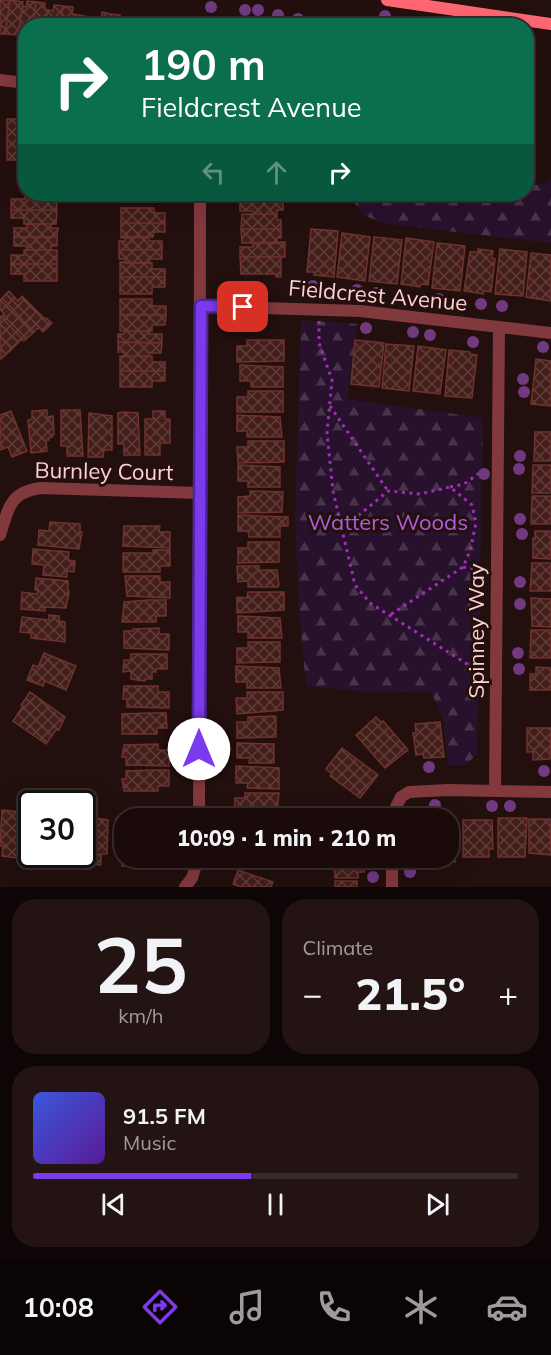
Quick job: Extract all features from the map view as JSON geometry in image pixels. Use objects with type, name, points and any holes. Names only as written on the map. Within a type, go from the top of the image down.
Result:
[{"type":"main road","points":[[387,0],[510,18]]},
{"type":"main road","points":[[534,22],[551,24]]},
{"type":"street","points":[[0,80],[18,82]]},
{"type":"street","points":[[199,808],[200,201]]},
{"type":"street","name":"Fieldcrest Avenue","points":[[201,306],[360,311],[551,333]]},
{"type":"street","name":"Spinney Way","points":[[495,791],[499,327]]},
{"type":"street","name":"Burnley Court","points":[[0,536],[13,501],[18,494],[28,489],[200,494]]},
{"type":"street","points":[[397,808],[401,797],[409,792],[551,792]]},
{"type":"street","points":[[184,887],[192,878],[195,868]]},
{"type":"street","points":[[392,868],[392,887]]},
{"type":"path","points":[[319,309],[319,343],[332,380],[327,433],[333,491],[355,585],[370,603],[497,683]]},
{"type":"path","points":[[330,406],[388,492]]},
{"type":"path","points":[[341,530],[388,492],[420,494],[464,484],[485,469],[499,469]]},
{"type":"path","points":[[390,615],[463,567],[470,550],[476,523],[472,505],[450,487]]},
{"type":"path","points":[[463,567],[497,571]]},
{"type":"green space","points":[[551,178],[551,243],[387,224],[362,215],[354,201],[534,201],[534,185],[549,182]]},
{"type":"green space","name":"Watters Woods","points":[[301,320],[357,324],[347,399],[483,418],[477,754],[466,765],[448,765],[443,720],[431,691],[380,693],[306,686],[295,524]]},
{"type":"building","points":[[0,0],[10,0],[5,34],[0,34]]},
{"type":"building","points":[[10,0],[23,2],[21,18],[18,18],[18,35],[5,34]]},
{"type":"building","points":[[27,1],[36,2],[34,18],[21,18],[23,6],[26,7]]},
{"type":"building","points":[[36,2],[45,3],[45,9],[48,10],[47,18],[34,18]]},
{"type":"building","points":[[54,5],[63,6],[61,18],[47,18],[48,10],[53,11]]},
{"type":"building","points":[[63,6],[73,7],[74,18],[61,18]]},
{"type":"building","points":[[102,12],[111,14],[110,18],[101,18]]},
{"type":"building","points":[[74,14],[90,17],[90,18],[74,18]]},
{"type":"building","points":[[111,14],[120,15],[120,18],[110,18]]},
{"type":"building","points":[[7,119],[18,119],[18,160],[7,160]]},
{"type":"building","points":[[11,199],[56,201],[57,210],[11,210]]},
{"type":"building","points":[[240,201],[283,201],[283,210],[277,210],[277,214],[253,214],[253,211],[240,211]]},
{"type":"building","points":[[121,208],[154,208],[154,213],[165,213],[165,223],[121,223]]},
{"type":"building","points":[[11,210],[57,210],[56,224],[24,224],[24,218],[11,218]]},
{"type":"building","points":[[242,214],[277,214],[277,220],[281,220],[281,229],[241,229]]},
{"type":"building","points":[[121,223],[165,223],[165,232],[154,232],[153,237],[121,238]]},
{"type":"building","points":[[27,224],[51,224],[51,228],[58,228],[57,237],[14,237],[14,228],[27,228]]},
{"type":"building","points":[[241,229],[281,229],[281,238],[277,238],[277,243],[242,243]]},
{"type":"building","points":[[311,229],[338,231],[334,277],[307,272]]},
{"type":"building","points":[[342,233],[370,237],[365,281],[337,277]]},
{"type":"building","points":[[14,237],[57,237],[57,246],[51,246],[51,250],[27,250],[26,246],[14,246]]},
{"type":"building","points":[[125,237],[149,237],[149,241],[162,241],[162,250],[119,250],[119,241],[125,241]]},
{"type":"building","points":[[374,237],[402,240],[397,284],[369,281]]},
{"type":"building","points":[[406,238],[434,242],[428,285],[421,284],[420,287],[401,284]]},
{"type":"building","points":[[285,242],[285,257],[240,257],[240,247],[253,247],[253,243]]},
{"type":"building","points":[[437,243],[465,246],[460,291],[432,288]]},
{"type":"building","points":[[478,249],[493,251],[492,258],[495,259],[491,292],[484,291],[483,294],[464,291],[470,252],[478,252]]},
{"type":"building","points":[[500,249],[527,252],[523,296],[495,294]]},
{"type":"building","points":[[24,250],[57,250],[57,264],[11,264],[11,255],[24,255]]},
{"type":"building","points":[[119,250],[162,250],[162,259],[150,259],[149,263],[125,263],[125,259],[119,259]]},
{"type":"building","points":[[531,253],[551,255],[551,301],[526,297]]},
{"type":"building","points":[[240,257],[281,257],[281,277],[276,277],[276,274],[241,274]]},
{"type":"building","points":[[120,262],[152,263],[152,269],[165,269],[165,277],[120,277]]},
{"type":"building","points":[[11,264],[57,264],[57,281],[24,281],[24,274],[11,274]]},
{"type":"building","points":[[120,277],[165,277],[165,287],[152,287],[152,294],[120,294]]},
{"type":"building","points":[[9,291],[18,301],[22,296],[52,323],[43,332],[39,327],[34,332],[2,298]]},
{"type":"building","points":[[2,298],[34,332],[24,341],[1,317],[4,314],[0,309]]},
{"type":"building","points":[[120,299],[152,299],[152,306],[166,306],[166,315],[120,315]]},
{"type":"building","points":[[120,315],[166,315],[165,325],[152,325],[152,331],[120,331]]},
{"type":"building","points":[[0,316],[22,339],[12,349],[0,337]]},
{"type":"building","points":[[124,331],[149,331],[149,334],[162,334],[162,343],[118,342],[118,334],[124,334]]},
{"type":"building","points":[[0,337],[12,349],[1,359],[0,358]]},
{"type":"building","points":[[247,340],[284,340],[284,361],[237,362],[237,346],[247,346]]},
{"type":"building","points":[[355,340],[384,343],[379,387],[351,384]]},
{"type":"building","points":[[118,342],[162,343],[161,353],[149,353],[149,356],[124,356],[124,352],[118,352]]},
{"type":"building","points":[[386,344],[414,346],[409,391],[382,388]]},
{"type":"building","points":[[418,346],[446,350],[440,394],[413,391]]},
{"type":"building","points":[[449,350],[477,355],[472,398],[445,396]]},
{"type":"building","points":[[120,356],[152,356],[152,362],[165,362],[165,371],[120,371]]},
{"type":"building","points":[[536,359],[551,361],[551,406],[531,404]]},
{"type":"building","points":[[240,365],[283,367],[283,387],[251,387],[251,381],[240,381]]},
{"type":"building","points":[[120,371],[165,371],[165,381],[152,381],[152,387],[120,387]]},
{"type":"building","points":[[248,391],[283,391],[283,412],[237,412],[237,397],[248,397]]},
{"type":"building","points":[[47,410],[47,417],[53,416],[54,434],[46,440],[47,451],[31,453],[28,420],[32,419],[32,411]]},
{"type":"building","points":[[61,410],[80,410],[83,456],[67,456],[67,446],[61,446]]},
{"type":"building","points":[[11,411],[27,451],[12,457],[8,447],[0,450],[0,415]]},
{"type":"building","points":[[153,411],[165,411],[165,419],[170,419],[170,443],[160,443],[160,455],[145,455],[145,419],[153,419]]},
{"type":"building","points":[[89,413],[112,416],[112,450],[104,450],[103,457],[88,457]]},
{"type":"building","points":[[118,413],[138,413],[140,455],[124,455],[124,444],[118,444]]},
{"type":"building","points":[[237,415],[280,417],[282,437],[247,437],[247,431],[237,431]]},
{"type":"building","points":[[535,432],[551,432],[551,461],[534,461]]},
{"type":"building","points":[[248,441],[284,441],[284,462],[238,463],[237,447],[248,447]]},
{"type":"building","points":[[238,465],[280,467],[280,487],[248,487],[248,481],[238,481]]},
{"type":"building","points":[[533,465],[551,465],[551,493],[532,493]]},
{"type":"building","points":[[250,491],[283,492],[282,512],[238,513],[238,497],[250,496]]},
{"type":"building","points":[[532,496],[551,496],[551,524],[531,524]]},
{"type":"building","points":[[238,515],[288,517],[288,526],[280,526],[280,537],[249,537],[248,531],[238,531]]},
{"type":"building","points":[[50,522],[80,524],[80,532],[82,532],[79,549],[38,545],[39,530],[49,531]]},
{"type":"building","points":[[124,526],[160,526],[159,532],[170,532],[170,548],[123,546]]},
{"type":"building","points":[[535,531],[551,531],[550,559],[533,558]]},
{"type":"building","points":[[248,542],[279,542],[279,562],[238,563],[238,548],[248,548]]},
{"type":"building","points":[[33,549],[69,552],[68,560],[75,561],[74,572],[67,571],[67,577],[43,575],[44,565],[32,564]]},
{"type":"building","points":[[153,550],[170,550],[170,566],[160,566],[160,572],[123,572],[123,553],[153,553]]},
{"type":"building","points":[[532,563],[551,563],[551,591],[530,591]]},
{"type":"building","points":[[237,566],[259,566],[259,570],[277,570],[279,585],[277,587],[248,587],[248,581],[238,582]]},
{"type":"building","points":[[125,576],[160,576],[160,582],[170,582],[170,598],[127,596]]},
{"type":"building","points":[[36,578],[68,581],[69,592],[66,608],[45,607],[45,611],[21,609],[22,592],[37,594]]},
{"type":"building","points":[[248,592],[284,592],[284,610],[237,613],[237,597],[247,598]]},
{"type":"building","points":[[531,598],[551,599],[551,627],[532,626]]},
{"type":"building","points":[[166,600],[166,616],[156,616],[156,622],[122,622],[124,602]]},
{"type":"building","points":[[49,615],[59,616],[59,621],[65,622],[65,642],[31,638],[31,633],[20,632],[22,617],[49,620]]},
{"type":"building","points":[[238,616],[280,618],[282,638],[248,638],[248,632],[238,632]]},
{"type":"building","points":[[159,628],[159,634],[169,634],[169,650],[124,648],[124,631]]},
{"type":"building","points":[[531,630],[551,630],[551,658],[530,658]]},
{"type":"building","points":[[248,642],[280,642],[280,662],[237,663],[237,648],[248,648]]},
{"type":"building","points":[[44,653],[76,666],[66,690],[45,681],[43,686],[27,680],[33,665],[38,667]]},
{"type":"building","points":[[131,654],[167,654],[167,669],[156,669],[156,672],[152,672],[152,679],[145,679],[145,681],[131,679],[131,671],[123,672],[124,660],[131,660]]},
{"type":"building","points":[[236,666],[279,668],[281,688],[247,688],[247,682],[236,682]]},
{"type":"building","points":[[536,667],[551,668],[551,690],[530,690],[530,674],[536,674]]},
{"type":"building","points":[[124,686],[158,686],[158,692],[169,692],[169,708],[127,707],[127,699],[123,699]]},
{"type":"building","points":[[30,692],[65,717],[59,730],[56,730],[46,744],[13,721]]},
{"type":"building","points":[[247,692],[283,692],[283,710],[237,714],[236,698],[247,698]]},
{"type":"building","points":[[166,713],[167,728],[157,728],[157,734],[122,734],[122,714]]},
{"type":"building","points":[[248,717],[276,717],[276,737],[237,738],[237,722],[248,722]]},
{"type":"building","points":[[376,717],[381,722],[383,721],[408,750],[385,768],[356,735]]},
{"type":"building","points":[[440,722],[444,757],[424,758],[423,754],[416,755],[413,733],[416,733],[415,724]]},
{"type":"building","points":[[527,728],[551,728],[550,759],[533,760],[533,752],[527,752]]},
{"type":"building","points":[[237,743],[274,744],[274,763],[249,763],[250,758],[237,758]]},
{"type":"building","points":[[158,744],[158,750],[169,750],[169,766],[126,765],[126,757],[122,757],[124,745]]},
{"type":"building","points":[[342,748],[378,775],[360,798],[330,776],[332,774],[326,769]]},
{"type":"building","points":[[236,766],[279,768],[279,789],[247,788],[248,783],[236,783]]},
{"type":"building","points":[[169,770],[169,786],[158,786],[158,791],[124,791],[122,779],[126,779],[126,771]]},
{"type":"building","points":[[245,793],[279,793],[277,808],[234,808],[235,798],[245,798]]},
{"type":"building","points":[[2,810],[18,812],[18,858],[2,856],[3,846],[0,846]]},
{"type":"building","points":[[96,818],[108,820],[107,854],[101,854],[101,865],[96,865]]},
{"type":"building","points":[[498,818],[527,818],[525,857],[498,857]]},
{"type":"building","points":[[529,819],[550,819],[551,855],[529,853]]},
{"type":"building","points":[[463,820],[492,820],[493,849],[489,849],[489,857],[463,857]]},
{"type":"building","points":[[334,868],[364,868],[364,872],[358,872],[358,878],[335,878]]},
{"type":"building","points":[[238,870],[273,882],[271,887],[241,887],[233,884]]},
{"type":"building","points":[[335,881],[357,881],[357,887],[335,887]]},
{"type":"route","points":[[199,749],[201,306],[243,307]]}]
